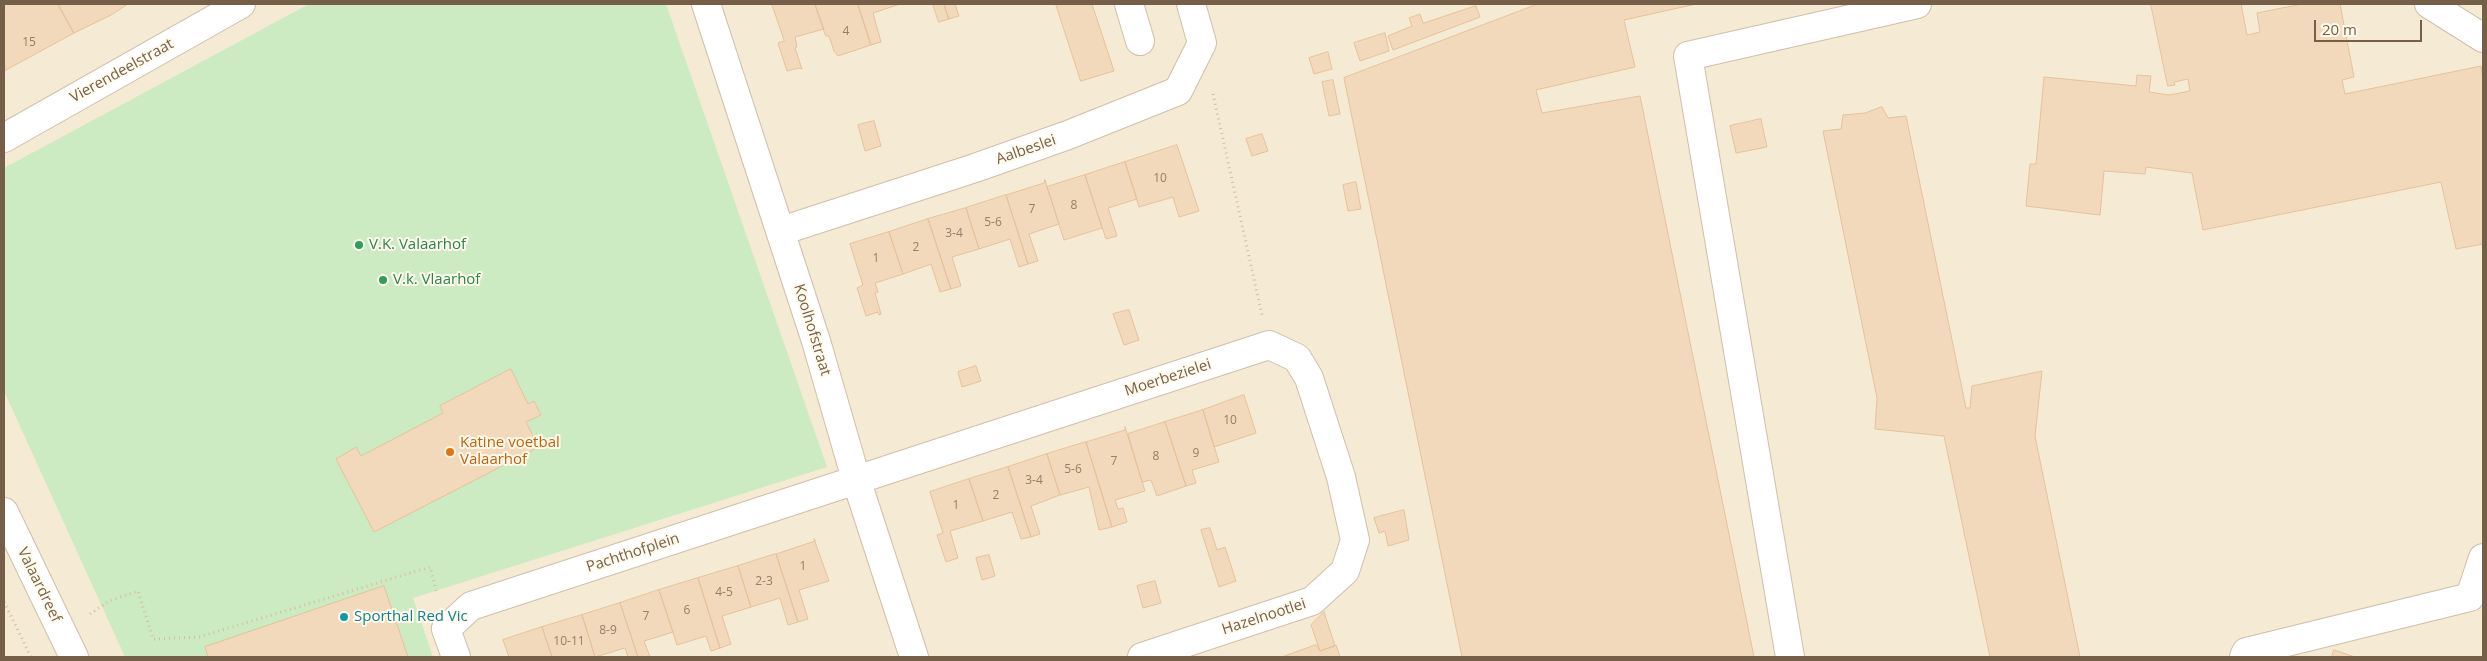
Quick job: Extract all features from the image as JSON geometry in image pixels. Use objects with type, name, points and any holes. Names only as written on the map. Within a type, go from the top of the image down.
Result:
[{"type":"street","name":"Vierendeelstraat","points":[[4,138],[241,4]]},
{"type":"street","name":"Koolhofstraat","points":[[706,4],[781,231],[856,479],[914,657]]},
{"type":"street","points":[[1129,4],[1140,41]]},
{"type":"street","name":"Aalbeslei","points":[[781,231],[1003,158],[1068,135],[1178,91],[1202,43],[1191,4]]},
{"type":"street","points":[[1790,657],[1688,56],[1917,4]]},
{"type":"street","points":[[2429,4],[2483,38]]},
{"type":"street","name":"Moerbezielei","points":[[856,479],[1269,345]]},
{"type":"street","name":"Hazelnootlei","points":[[1142,657],[1312,601],[1345,571],[1355,540],[1341,477],[1309,378],[1297,358],[1269,345]]},
{"type":"street","name":"Pachthofplein","points":[[446,629],[471,606],[856,479]]},
{"type":"street","name":"Valaardreef","points":[[4,512],[74,657]]},
{"type":"street","points":[[2244,657],[2246,652],[2470,597],[2483,558]]},
{"type":"street","points":[[446,629],[456,657]]},
{"type":"path","points":[[1213,92],[1269,345]]},
{"type":"path","points":[[62,633],[109,602],[138,592],[153,639],[199,638],[430,567],[446,629]]},
{"type":"path","points":[[4,602],[31,657]]},
{"type":"shaded area","points":[[4,4],[2483,4],[2483,657],[4,657]]},
{"type":"green space","name":"V.k. Vlaarhof","points":[[309,4],[666,4],[827,467],[413,598],[433,657],[125,657],[4,391],[4,168]]},
{"type":"building","points":[[4,4],[58,4],[74,33],[4,71]]},
{"type":"building","points":[[58,4],[128,4],[111,15],[74,33]]},
{"type":"building","points":[[772,4],[815,4],[824,29],[795,37],[797,47],[795,48],[802,69],[787,71],[778,43],[784,41]]},
{"type":"building","points":[[815,4],[858,4],[871,45],[838,56],[834,51],[829,36],[826,36]]},
{"type":"building","points":[[858,4],[900,4],[873,13],[881,42],[871,45]]},
{"type":"building","points":[[933,4],[944,4],[949,19],[939,22]]},
{"type":"building","points":[[944,4],[955,4],[959,16],[949,19]]},
{"type":"building","points":[[1056,4],[1092,4],[1114,71],[1081,81]]},
{"type":"building","points":[[1538,4],[1696,4],[1624,20],[1635,67],[1536,90],[1542,113],[1640,96],[1754,657],[1462,657],[1344,78]]},
{"type":"building","points":[[2151,4],[2241,4],[2247,35],[2260,32],[2257,13],[2302,4],[2340,4],[2354,77],[2342,80],[2345,94],[2481,66],[2483,80],[2483,244],[2456,249],[2441,182],[2203,230],[2192,173],[2146,167],[2145,174],[2104,171],[2100,215],[2026,206],[2030,164],[2036,164],[2044,77],[2136,86],[2137,75],[2151,76],[2149,92],[2169,95],[2190,91],[2188,79],[2174,82],[2175,85],[2168,86]]},
{"type":"building","points":[[1476,6],[1480,17],[1393,50],[1388,36],[1412,26],[1409,18],[1420,14],[1423,23]]},
{"type":"building","points":[[1385,33],[1389,51],[1360,61],[1354,43]]},
{"type":"building","points":[[1328,52],[1332,69],[1314,74],[1309,58]]},
{"type":"building","points":[[1333,80],[1340,114],[1329,116],[1322,82]]},
{"type":"building","points":[[1882,107],[1888,118],[1906,116],[1966,408],[1970,408],[1972,386],[2042,371],[2035,436],[2080,657],[1990,657],[1944,436],[1875,429],[1877,398],[1823,131],[1841,129],[1843,115],[1865,113]]},
{"type":"building","points":[[1761,119],[1767,147],[1736,153],[1730,126]]},
{"type":"building","points":[[874,121],[881,146],[865,151],[858,125]]},
{"type":"building","points":[[1262,134],[1268,151],[1252,156],[1246,139]]},
{"type":"building","points":[[1177,145],[1199,211],[1179,217],[1173,197],[1139,207],[1125,162]]},
{"type":"building","points":[[1125,162],[1137,199],[1108,208],[1117,236],[1106,239],[1085,175]]},
{"type":"building","points":[[1085,175],[1102,228],[1064,240],[1047,187]]},
{"type":"building","points":[[1045,180],[1059,224],[1029,234],[1038,261],[1028,264],[1006,195],[1044,183]]},
{"type":"building","points":[[1356,182],[1361,209],[1348,211],[1343,185]]},
{"type":"building","points":[[1006,195],[1028,264],[1019,267],[1010,239],[979,249],[966,208]]},
{"type":"building","points":[[966,208],[979,249],[952,257],[961,286],[951,289],[928,219]]},
{"type":"building","points":[[928,219],[951,289],[940,292],[931,264],[903,274],[889,232]]},
{"type":"building","points":[[889,232],[903,274],[875,283],[878,292],[875,293],[881,314],[879,315],[878,312],[866,316],[857,288],[863,285],[850,244]]},
{"type":"building","points":[[1129,310],[1139,340],[1124,345],[1113,314]]},
{"type":"building","points":[[976,366],[981,381],[962,387],[958,372]]},
{"type":"building","name":"Katine voetbal Valaarhof","points":[[511,369],[528,404],[534,401],[541,415],[526,422],[539,447],[374,532],[336,459],[356,447],[361,456],[443,413],[440,406]]},
{"type":"building","points":[[1244,395],[1256,433],[1214,447],[1203,410]]},
{"type":"building","points":[[1203,410],[1219,462],[1192,470],[1196,483],[1186,486],[1165,422]]},
{"type":"building","points":[[1165,422],[1186,486],[1157,496],[1151,480],[1142,482],[1128,434]]},
{"type":"building","points":[[1125,427],[1145,491],[1115,500],[1118,509],[1123,508],[1127,522],[1112,527],[1086,442],[1125,430]]},
{"type":"building","points":[[1086,442],[1112,527],[1099,530],[1089,487],[1060,495],[1047,454]]},
{"type":"building","points":[[1047,454],[1060,495],[1031,506],[1040,534],[1031,537],[1008,467]]},
{"type":"building","points":[[1008,467],[1031,537],[1021,539],[1012,512],[983,521],[969,479]]},
{"type":"building","points":[[969,479],[983,521],[950,531],[958,558],[946,562],[937,535],[943,533],[930,492]]},
{"type":"building","points":[[1404,510],[1409,540],[1388,546],[1385,531],[1379,533],[1374,518]]},
{"type":"building","points":[[1210,528],[1217,550],[1225,547],[1236,581],[1219,587],[1201,530]]},
{"type":"building","points":[[815,541],[829,581],[799,590],[808,619],[798,622],[776,554]]},
{"type":"building","points":[[776,554],[798,622],[788,625],[780,598],[751,607],[738,566]]},
{"type":"building","points":[[989,555],[995,576],[982,580],[976,558]]},
{"type":"building","points":[[738,566],[751,607],[722,616],[731,644],[720,648],[698,578]]},
{"type":"building","points":[[698,578],[720,648],[711,651],[706,636],[677,645],[659,590]]},
{"type":"building","points":[[1155,581],[1161,603],[1143,608],[1137,586]]},
{"type":"building","name":"Sporthal Red Vic","points":[[384,586],[408,657],[208,657],[205,647]]},
{"type":"building","points":[[659,590],[673,632],[644,641],[650,657],[638,657],[620,603]]},
{"type":"building","points":[[620,603],[638,657],[628,657],[625,648],[595,657],[582,615]]},
{"type":"building","points":[[1324,612],[1335,646],[1320,651],[1311,625]]},
{"type":"building","points":[[582,615],[595,657],[552,657],[542,627]]},
{"type":"building","points":[[542,627],[552,657],[509,657],[503,640]]},
{"type":"building","points":[[1316,645],[1320,651],[1336,645],[1340,657],[1282,657]]},
{"type":"building","points":[[2334,650],[2355,657],[2332,657]]},
{"type":"place","name":"V.K. Valaarhof","points":[[359,245]]},
{"type":"place","name":"V.k. Vlaarhof","points":[[383,280]]},
{"type":"place","name":"Katine voetbal Valaarhof","points":[[450,452]]},
{"type":"place","name":"Sporthal Red Vic","points":[[344,617]]}]
